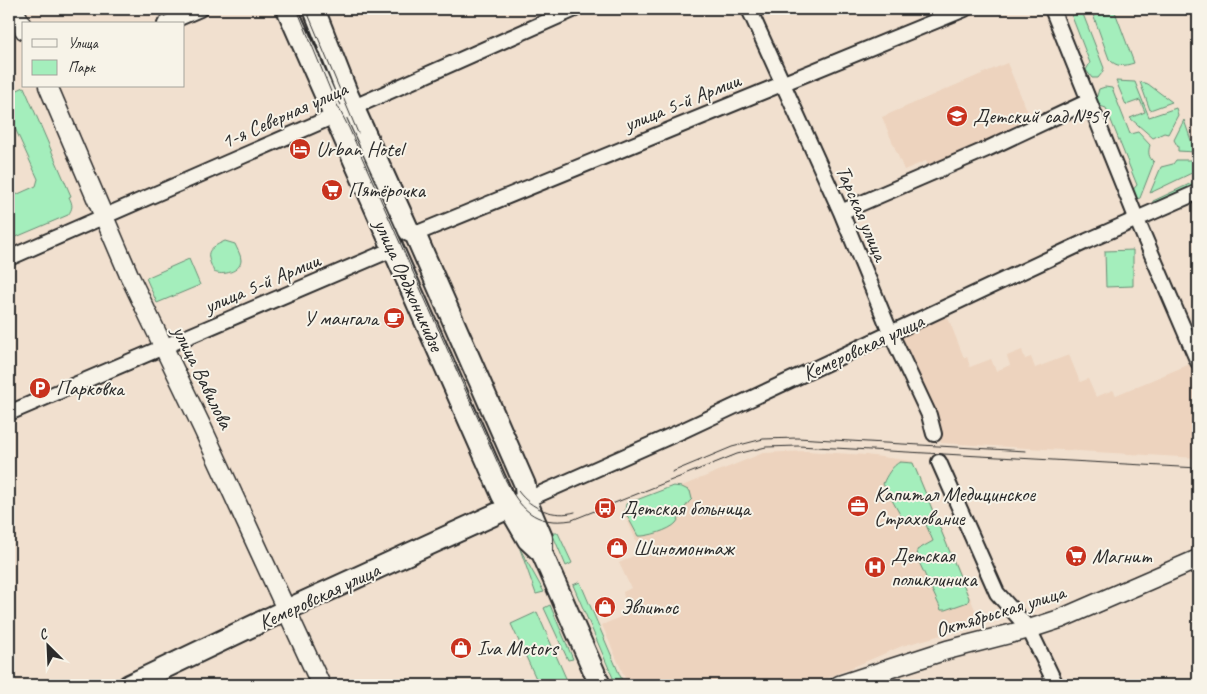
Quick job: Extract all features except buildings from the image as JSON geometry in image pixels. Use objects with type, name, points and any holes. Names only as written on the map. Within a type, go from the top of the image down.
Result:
[{"type":"main road","name":"улица Орджоникидзе","points":[[287,9],[502,495],[518,504],[541,534],[542,554],[600,685]]},
{"type":"main road","name":"улица Орджоникидзе","points":[[314,9],[354,107],[409,231],[414,234],[525,485],[518,504]]},
{"type":"main road","name":"Кемеровская улица","points":[[129,685],[286,610],[518,504]]},
{"type":"street","points":[[14,9],[22,26]]},
{"type":"street","points":[[170,22],[200,9]]},
{"type":"street","name":"1-я Северная улица","points":[[9,258],[575,9]]},
{"type":"street","name":"Тарская улица","points":[[749,9],[841,212],[891,334],[929,415],[934,434]]},
{"type":"street","name":"улица 5-й Армии","points":[[414,234],[965,9]]},
{"type":"street","points":[[1052,9],[1137,220],[1198,362]]},
{"type":"street","name":"улица Вавилова","points":[[49,88],[163,346],[321,685]]},
{"type":"street","points":[[841,212],[987,149],[1089,100]]},
{"type":"street","name":"Кемеровская улица","points":[[518,504],[684,430],[1087,241],[1198,192]]},
{"type":"street","name":"улица 5-й Армии","points":[[9,412],[393,249]]},
{"type":"street","points":[[939,462],[997,593],[1029,630],[1056,685]]},
{"type":"street","name":"Октябрьская улица","points":[[839,685],[946,650],[1029,630],[1060,619],[1198,559]]},
{"type":"shaded area","name":"Детский сад №59","points":[[1007,63],[1032,122],[930,169],[926,161],[904,170],[882,117]]},
{"type":"shaded area","points":[[947,315],[964,358],[967,357],[970,367],[991,359],[996,371],[1010,365],[1007,356],[1022,350],[1025,359],[1031,357],[1035,368],[1069,355],[1080,382],[1088,379],[1096,397],[1113,390],[1116,395],[1190,364],[1198,383],[1198,458],[941,443],[928,407],[895,339]]},
{"type":"shaded area","points":[[806,451],[866,455],[913,461],[981,624],[902,646],[811,685],[628,685],[602,625],[625,615],[623,592],[631,588],[619,563],[641,552],[623,510],[763,453]]},
{"type":"green space","points":[[1069,9],[1081,9],[1104,68],[1098,78],[1092,78],[1086,70],[1090,63]]},
{"type":"green space","points":[[1091,9],[1114,9],[1134,63],[1121,66],[1109,59]]},
{"type":"green space","points":[[1116,81],[1135,82],[1149,117],[1176,108],[1178,115],[1168,134],[1164,133],[1153,138],[1130,118],[1145,112],[1140,100],[1126,105]]},
{"type":"green space","points":[[1140,82],[1148,84],[1172,102],[1150,110]]},
{"type":"green space","points":[[1105,87],[1112,88],[1130,134],[1138,132],[1150,145],[1149,154],[1154,162],[1140,198],[1134,201],[1131,192],[1137,185],[1106,108],[1100,106],[1096,99],[1099,89]]},
{"type":"green space","points":[[24,88],[71,196],[69,197],[72,206],[68,215],[9,240],[9,198],[36,186],[38,179],[9,115],[9,94]]},
{"type":"green space","points":[[1184,120],[1195,152],[1178,151],[1174,140]]},
{"type":"green space","points":[[1176,160],[1198,160],[1198,170],[1150,193],[1161,167],[1173,164]]},
{"type":"green space","points":[[1198,180],[1198,187],[1152,210],[1153,201]]},
{"type":"green space","points":[[225,241],[235,244],[241,260],[238,268],[222,274],[214,272],[209,253],[214,247]]},
{"type":"green space","points":[[1133,250],[1133,286],[1106,287],[1105,251]]},
{"type":"green space","points":[[189,259],[200,285],[157,303],[146,278]]},
{"type":"green space","points":[[900,462],[913,463],[969,598],[968,602],[941,610],[918,560],[917,550],[933,541],[924,520],[910,522],[902,518],[883,484],[890,471]]},
{"type":"green space","points":[[673,486],[682,487],[690,491],[692,499],[676,523],[658,533],[638,536],[625,512],[626,504]]},
{"type":"green space","points":[[552,533],[558,533],[572,563],[566,566]]},
{"type":"green space","points":[[520,549],[544,592],[536,594]]},
{"type":"green space","points":[[580,582],[624,685],[616,685],[573,585]]},
{"type":"green space","points":[[550,605],[573,659],[568,660],[544,608]]},
{"type":"green space","points":[[537,612],[569,685],[539,685],[511,624]]},
{"type":"tram line","points":[[297,9],[334,99],[349,128],[504,477],[516,498],[530,513],[548,520],[572,520],[737,454],[766,447],[798,446],[1198,468]]},
{"type":"tram line","points":[[306,9],[358,133]]},
{"type":"tram line","points":[[672,472],[732,447],[763,439],[797,438],[1026,451]]},
{"type":"tram line","points":[[518,491],[529,503],[551,513],[567,514],[575,512]]},
{"type":"place","name":"Детский сад №59","points":[[957,116]]},
{"type":"place","name":"Urban Hotel","points":[[300,149]]},
{"type":"place","name":"Пятёрочка","points":[[332,190]]},
{"type":"place","name":"У мангала","points":[[394,318]]},
{"type":"place","name":"Парковка","points":[[40,388]]},
{"type":"place","name":"Капитал Медицинское Страхование","points":[[858,506]]},
{"type":"place","name":"Детская больница","points":[[605,508]]},
{"type":"place","name":"Шиномонтаж","points":[[617,548]]},
{"type":"place","name":"Магнит","points":[[1076,556]]},
{"type":"place","name":"Детская поликлиника","points":[[875,567]]},
{"type":"place","name":"Эвлитос","points":[[605,607]]},
{"type":"place","name":"Iva Motors","points":[[461,648]]}]
